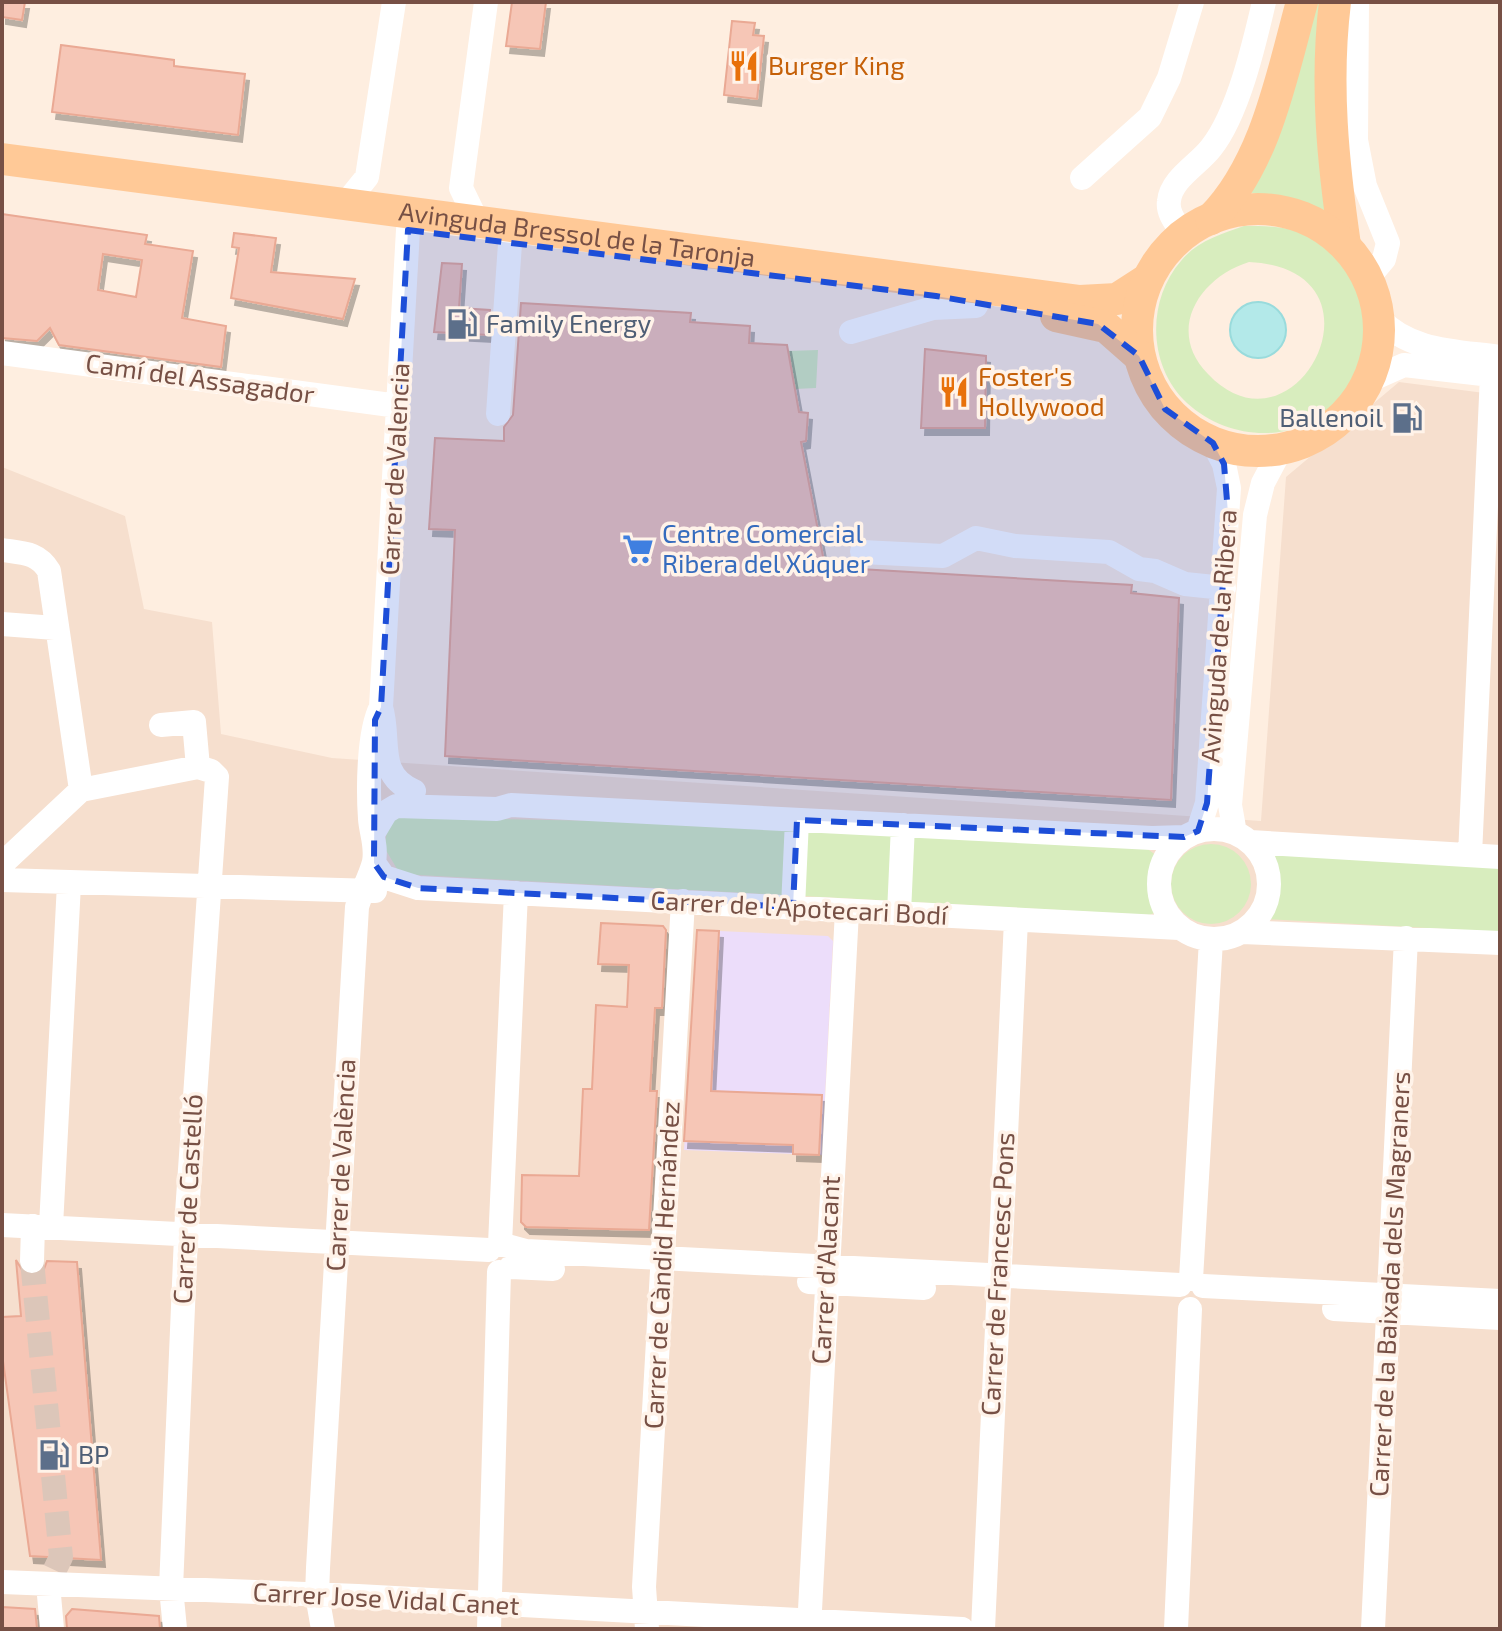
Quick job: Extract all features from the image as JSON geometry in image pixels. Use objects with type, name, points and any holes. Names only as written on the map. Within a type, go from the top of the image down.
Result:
[{"type":"main road","points":[[1198,227],[1239,211],[1268,210],[1296,215],[1322,227],[1345,245],[1368,278],[1379,318],[1377,350],[1368,381],[1353,405],[1333,426],[1308,441],[1281,449],[1246,451],[1213,443],[1187,429],[1165,409],[1149,384],[1139,356],[1138,317],[1148,279],[1164,253],[1228,202],[1258,143],[1302,2]]},
{"type":"main road","points":[[1335,2],[1330,39],[1330,141],[1345,245]]},
{"type":"main road","name":"Avinguda Bressol de la Taronja","points":[[2,159],[476,219],[1080,301],[1117,299],[1148,279]]},
{"type":"main road","name":"Avinguda Bressol de la Taronja","points":[[2,178],[936,296],[976,306],[1098,324],[1120,337],[1139,356]]},
{"type":"street","points":[[346,203],[367,177],[394,2]]},
{"type":"street","points":[[476,219],[461,188],[486,2]]},
{"type":"street","points":[[1082,178],[1150,117],[1169,78],[1192,2]]},
{"type":"street","points":[[1198,227],[1170,214],[1168,199],[1182,178],[1219,137],[1257,33],[1264,2]]},
{"type":"street","points":[[1357,2],[1356,140],[1365,186],[1388,243],[1384,259],[1368,278]]},
{"type":"street","name":"Carrer de Valencia","points":[[381,707],[408,230]]},
{"type":"street","points":[[498,414],[510,244]]},
{"type":"street","points":[[851,332],[933,308],[976,306]]},
{"type":"street","points":[[1379,318],[1391,331],[1407,340],[1497,369]]},
{"type":"street","name":"Camí del Assagador","points":[[2,353],[398,406]]},
{"type":"street","points":[[1368,381],[1404,365],[1497,369]]},
{"type":"street","points":[[1470,855],[1497,369]]},
{"type":"street","name":"Avinguda de la Ribera","points":[[1191,834],[1207,803],[1224,588],[1229,488],[1224,464],[1213,443]]},
{"type":"street","name":"Avinguda de la Ribera","points":[[1243,837],[1230,805],[1255,515],[1263,483],[1281,449]]},
{"type":"street","points":[[862,552],[943,556],[976,538],[1015,546],[1109,552],[1139,569],[1155,571],[1185,584],[1224,588]]},
{"type":"street","points":[[2,550],[32,554],[43,560],[49,571],[81,790]]},
{"type":"street","points":[[2,624],[55,628]]},
{"type":"street","points":[[381,707],[385,721],[385,758],[408,789]]},
{"type":"street","name":"Carrer de València","points":[[323,1629],[317,1595],[357,907],[366,891],[366,877],[374,863],[370,804],[375,720],[381,707]]},
{"type":"street","points":[[2,864],[81,790],[204,769],[194,722],[161,725]]},
{"type":"street","name":"Carrer de Castelló","points":[[175,1629],[171,1588],[185,1241],[217,777],[204,769]]},
{"type":"street","points":[[370,804],[390,792],[408,789],[491,797],[511,805],[1152,838],[1223,829],[1243,837],[1500,857]]},
{"type":"street","points":[[374,832],[386,812],[396,806],[497,809],[511,805]]},
{"type":"street","points":[[793,907],[797,820]]},
{"type":"street","points":[[899,913],[903,825]]},
{"type":"street","points":[[1191,834],[1166,856],[1158,881],[1160,899],[1179,928],[1211,940],[1242,932],[1500,943]]},
{"type":"street","points":[[1242,932],[1256,921],[1269,889],[1268,871],[1243,837]]},
{"type":"street","name":"Carrer de l'Apotecari Bodí","points":[[374,863],[384,877],[418,888],[1179,928]]},
{"type":"street","name":"Carrer de l'Apotecari Bodí","points":[[2,880],[411,892],[418,888]]},
{"type":"street","points":[[37,1239],[69,884]]},
{"type":"street","points":[[489,1629],[487,1604],[516,893]]},
{"type":"street","name":"Carrer de Càndid Hernández","points":[[646,1620],[661,1266],[683,901]]},
{"type":"street","name":"Carrer d'Alacant","points":[[809,1625],[825,1275],[847,911]]},
{"type":"street","name":"Carrer de Francesc Pons","points":[[983,1629],[1016,920]]},
{"type":"street","name":"Carrer de la Baixada dels Magraners","points":[[1373,1629],[1406,938]]},
{"type":"street","points":[[1176,1629],[1211,940]]},
{"type":"street","points":[[2,1225],[37,1239]]},
{"type":"street","points":[[2,1240],[185,1241],[1388,1303],[1500,1301]]},
{"type":"street","points":[[1388,1303],[1500,1318]]},
{"type":"street","name":"Carrer Jose Vidal Canet","points":[[2,1582],[487,1604],[646,1620],[962,1629]]},
{"type":"street","points":[[48,1584],[52,1629]]},
{"type":"highlighted area","points":[[408,230],[936,296],[1098,324],[1139,356],[1165,409],[1213,443],[1224,464],[1228,513],[1207,803],[1198,831],[1184,837],[797,820],[793,907],[418,888],[384,877],[374,863],[375,720],[381,707]]},
{"type":"shaded area","points":[[1399,382],[1500,395],[1500,1629],[2,1629],[2,467],[125,516],[144,609],[212,622],[221,734],[332,758],[1261,821],[1286,477]]},
{"type":"shaded area","points":[[697,930],[828,936],[833,941],[822,1155],[684,1150]]},
{"type":"green space","points":[[1312,2],[1328,2],[1326,213],[1294,199],[1246,192]]},
{"type":"green space","points":[[1244,226],[1293,230],[1328,247],[1354,279],[1361,299],[1365,341],[1353,381],[1338,402],[1320,417],[1298,428],[1252,432],[1207,418],[1174,388],[1159,353],[1157,314],[1170,277],[1194,248]],"holes":[[[1249,262],[1293,273],[1317,296],[1324,325],[1317,356],[1299,381],[1272,397],[1241,396],[1208,374],[1195,357],[1189,340],[1189,323],[1194,307],[1203,292],[1216,280],[1231,269]]]},
{"type":"green space","points":[[818,350],[816,388],[795,389],[788,351]]},
{"type":"green space","points":[[390,817],[657,822],[1145,847],[1157,856],[1149,884],[1157,912],[1149,915],[400,874],[384,847]]},
{"type":"green space","points":[[1211,844],[1226,847],[1239,856],[1248,869],[1251,884],[1248,899],[1239,912],[1226,921],[1211,924],[1196,921],[1183,912],[1174,899],[1171,884],[1174,869],[1183,856],[1196,847]]},
{"type":"green space","points":[[1271,855],[1500,866],[1500,932],[1267,919],[1276,887]]},
{"type":"water","points":[[1258,302],[1278,310],[1286,330],[1278,350],[1258,358],[1238,350],[1230,330],[1238,310]]},
{"type":"building","points":[[2,2],[25,2],[22,20],[2,17]]},
{"type":"building","points":[[512,2],[546,2],[540,49],[506,46]]},
{"type":"building","name":"Burger King","points":[[732,21],[755,23],[753,35],[764,36],[757,99],[724,95]]},
{"type":"building","points":[[61,45],[174,60],[174,66],[245,74],[238,135],[52,112]]},
{"type":"building","points":[[2,214],[147,235],[145,244],[193,251],[182,318],[226,326],[221,367],[59,345],[50,328],[37,341],[2,338]],"holes":[[[103,254],[142,260],[136,297],[98,290]]]},
{"type":"building","points":[[234,233],[276,238],[271,272],[355,279],[343,319],[231,298],[239,248],[232,247]]},
{"type":"building","points":[[442,263],[462,264],[459,308],[490,310],[489,335],[434,332]]},
{"type":"building","name":"Centre Comercial Ribera del Xúquer","points":[[521,303],[691,313],[690,322],[750,326],[749,343],[787,345],[799,412],[808,413],[806,441],[801,442],[825,567],[1132,585],[1131,593],[1179,598],[1171,800],[445,756],[455,530],[429,529],[435,438],[504,441],[504,427],[513,415]]},
{"type":"building","name":"Foster's Hollywood","points":[[925,349],[986,356],[985,428],[921,428]]},
{"type":"building","points":[[601,923],[663,926],[666,930],[662,1008],[655,1008],[650,1091],[657,1091],[649,1230],[526,1227],[521,1222],[522,1175],[579,1176],[583,1089],[592,1089],[596,1005],[627,1007],[629,965],[598,964]]},
{"type":"building","points":[[697,930],[719,931],[711,1091],[822,1095],[819,1155],[793,1154],[793,1145],[684,1141]]},
{"type":"building","name":"BP","points":[[16,1260],[24,1273],[32,1276],[44,1269],[47,1261],[77,1262],[101,1560],[30,1556],[2,1354],[2,1317],[21,1316]]},
{"type":"building","points":[[2,1607],[35,1609],[37,1629],[2,1629]]},
{"type":"building","points":[[72,1609],[159,1616],[160,1629],[67,1629],[66,1616]]},
{"type":"tunnel","points":[[32,1261],[61,1557],[48,1584]]},
{"type":"place","name":"Burger King","points":[[744,66]]},
{"type":"place","name":"Family Energy","points":[[462,324]]},
{"type":"place","name":"Foster's Hollywood","points":[[954,392]]},
{"type":"place","name":"Ballenoil","points":[[1407,418]]},
{"type":"place","name":"Centre Comercial Ribera del Xúquer","points":[[638,549]]},
{"type":"place","name":"BP","points":[[54,1455]]}]
